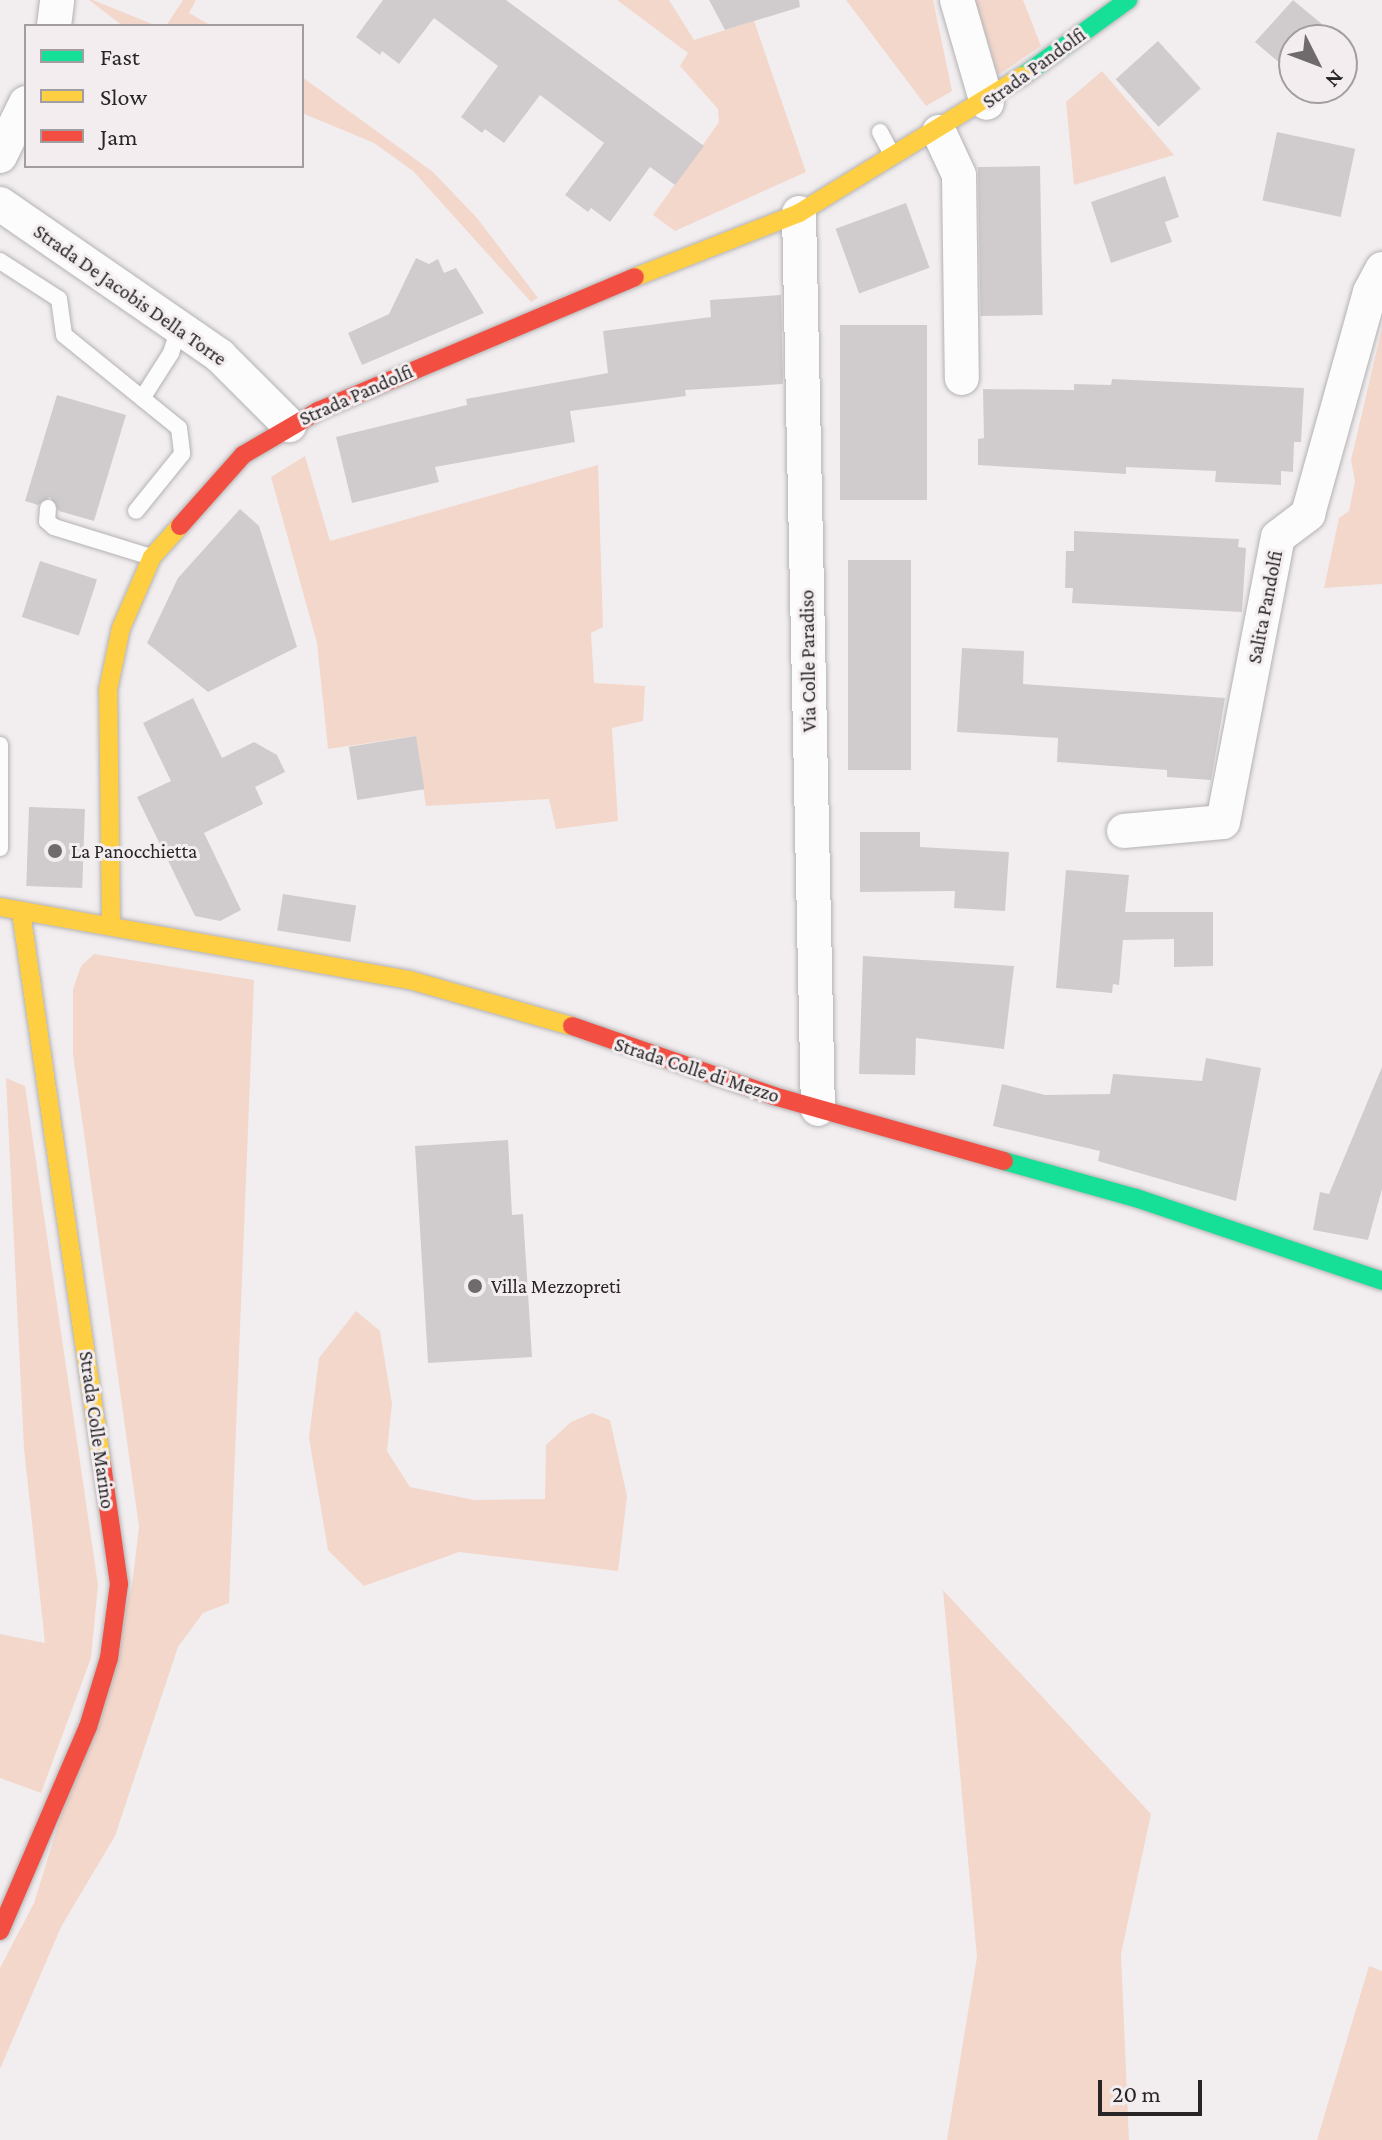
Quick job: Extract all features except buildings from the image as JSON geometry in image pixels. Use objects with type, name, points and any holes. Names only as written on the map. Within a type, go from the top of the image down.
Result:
[{"type":"street","points":[[54,24],[57,0]]},
{"type":"street","points":[[957,0],[987,103]]},
{"type":"street","name":"Strada Pandolfi","points":[[111,924],[108,690],[121,628],[152,557],[210,487],[243,455],[289,425],[586,296],[799,213],[987,103],[1128,0]]},
{"type":"street","points":[[0,156],[24,107]]},
{"type":"street","points":[[939,132],[959,175],[962,378]]},
{"type":"street","name":"Strada De Jacobis Della Torre","points":[[0,204],[220,356],[289,425]]},
{"type":"street","name":"Via Colle Paradiso","points":[[799,213],[818,1109]]},
{"type":"street","name":"Salita Pandolfi","points":[[1124,831],[1223,822],[1278,537],[1308,514],[1370,292],[1382,269]]},
{"type":"street","name":"Strada Colle di Mezzo","points":[[0,907],[111,924],[410,980],[522,1009],[818,1109],[1136,1198],[1382,1281]]},
{"type":"street","name":"Strada Colle Marino","points":[[0,1931],[88,1727],[109,1658],[119,1584],[21,912]]},
{"type":"lane","points":[[880,132],[894,158]]},
{"type":"lane","points":[[0,261],[59,299],[64,335],[179,428],[182,454],[136,511]]},
{"type":"lane","points":[[143,397],[179,328]]},
{"type":"lane","points":[[48,508],[47,521],[54,527],[152,557]]},
{"type":"lane","points":[[0,745],[0,848]]},
{"type":"shaded area","points":[[89,0],[152,24],[120,24]]},
{"type":"shaded area","points":[[183,0],[196,0],[189,13],[208,24],[167,24]]},
{"type":"shaded area","points":[[617,0],[669,0],[694,40],[754,21],[806,172],[675,231],[653,215],[719,122],[718,109],[680,66],[688,53]]},
{"type":"shaded area","points":[[846,0],[933,0],[952,91],[926,106]]},
{"type":"shaded area","points":[[975,0],[1023,0],[1041,46],[998,75]]},
{"type":"shaded area","points":[[1102,71],[1174,155],[1074,185],[1066,102]]},
{"type":"shaded area","points":[[304,78],[433,172],[477,218],[538,298],[531,302],[413,171],[374,143],[304,114]]},
{"type":"shaded area","points":[[1382,328],[1382,584],[1324,588],[1339,518],[1349,511],[1355,481],[1351,460]]},
{"type":"shaded area","points":[[305,456],[330,541],[598,465],[603,627],[591,633],[594,683],[645,686],[643,721],[612,728],[618,821],[556,829],[549,799],[426,806],[415,736],[328,749],[317,643],[271,477]]},
{"type":"shaded area","points":[[94,954],[254,980],[229,1603],[203,1613],[178,1647],[115,1836],[61,1927],[0,2069],[0,1968],[34,1903],[132,1586],[139,1527],[73,1055],[73,989],[81,966]]},
{"type":"shaded area","points":[[6,1078],[25,1086],[98,1585],[91,1658],[41,1793],[0,1778],[0,1634],[45,1643],[24,1449]]},
{"type":"shaded area","points":[[356,1311],[380,1331],[392,1404],[387,1451],[410,1487],[474,1500],[545,1499],[546,1445],[571,1422],[592,1413],[610,1420],[627,1496],[618,1571],[459,1552],[364,1586],[328,1550],[309,1438],[319,1358]]},
{"type":"shaded area","points":[[943,1590],[1151,1814],[1121,1954],[1129,2140],[947,2140],[977,1957]]},
{"type":"shaded area","points":[[1369,1966],[1382,1971],[1382,2140],[1317,2140]]},
{"type":"traffic: fast","points":[[1023,76],[1128,0]]},
{"type":"traffic: fast","points":[[1004,1161],[1136,1198],[1382,1281]]},
{"type":"traffic: slow","points":[[635,277],[799,213],[1023,76]]},
{"type":"traffic: slow","points":[[111,924],[108,690],[121,628],[152,557],[180,526]]},
{"type":"traffic: slow","points":[[0,907],[410,980],[572,1026]]},
{"type":"traffic: slow","points":[[21,912],[102,1465]]},
{"type":"traffic: jam","points":[[180,526],[243,455],[318,411],[635,277]]},
{"type":"traffic: jam","points":[[572,1026],[774,1096],[1004,1161]]},
{"type":"traffic: jam","points":[[0,1931],[88,1727],[109,1658],[119,1584],[102,1465]]},
{"type":"place","name":"La Panocchietta","points":[[55,851]]},
{"type":"place","name":"Villa Mezzopreti","points":[[475,1286]]}]
